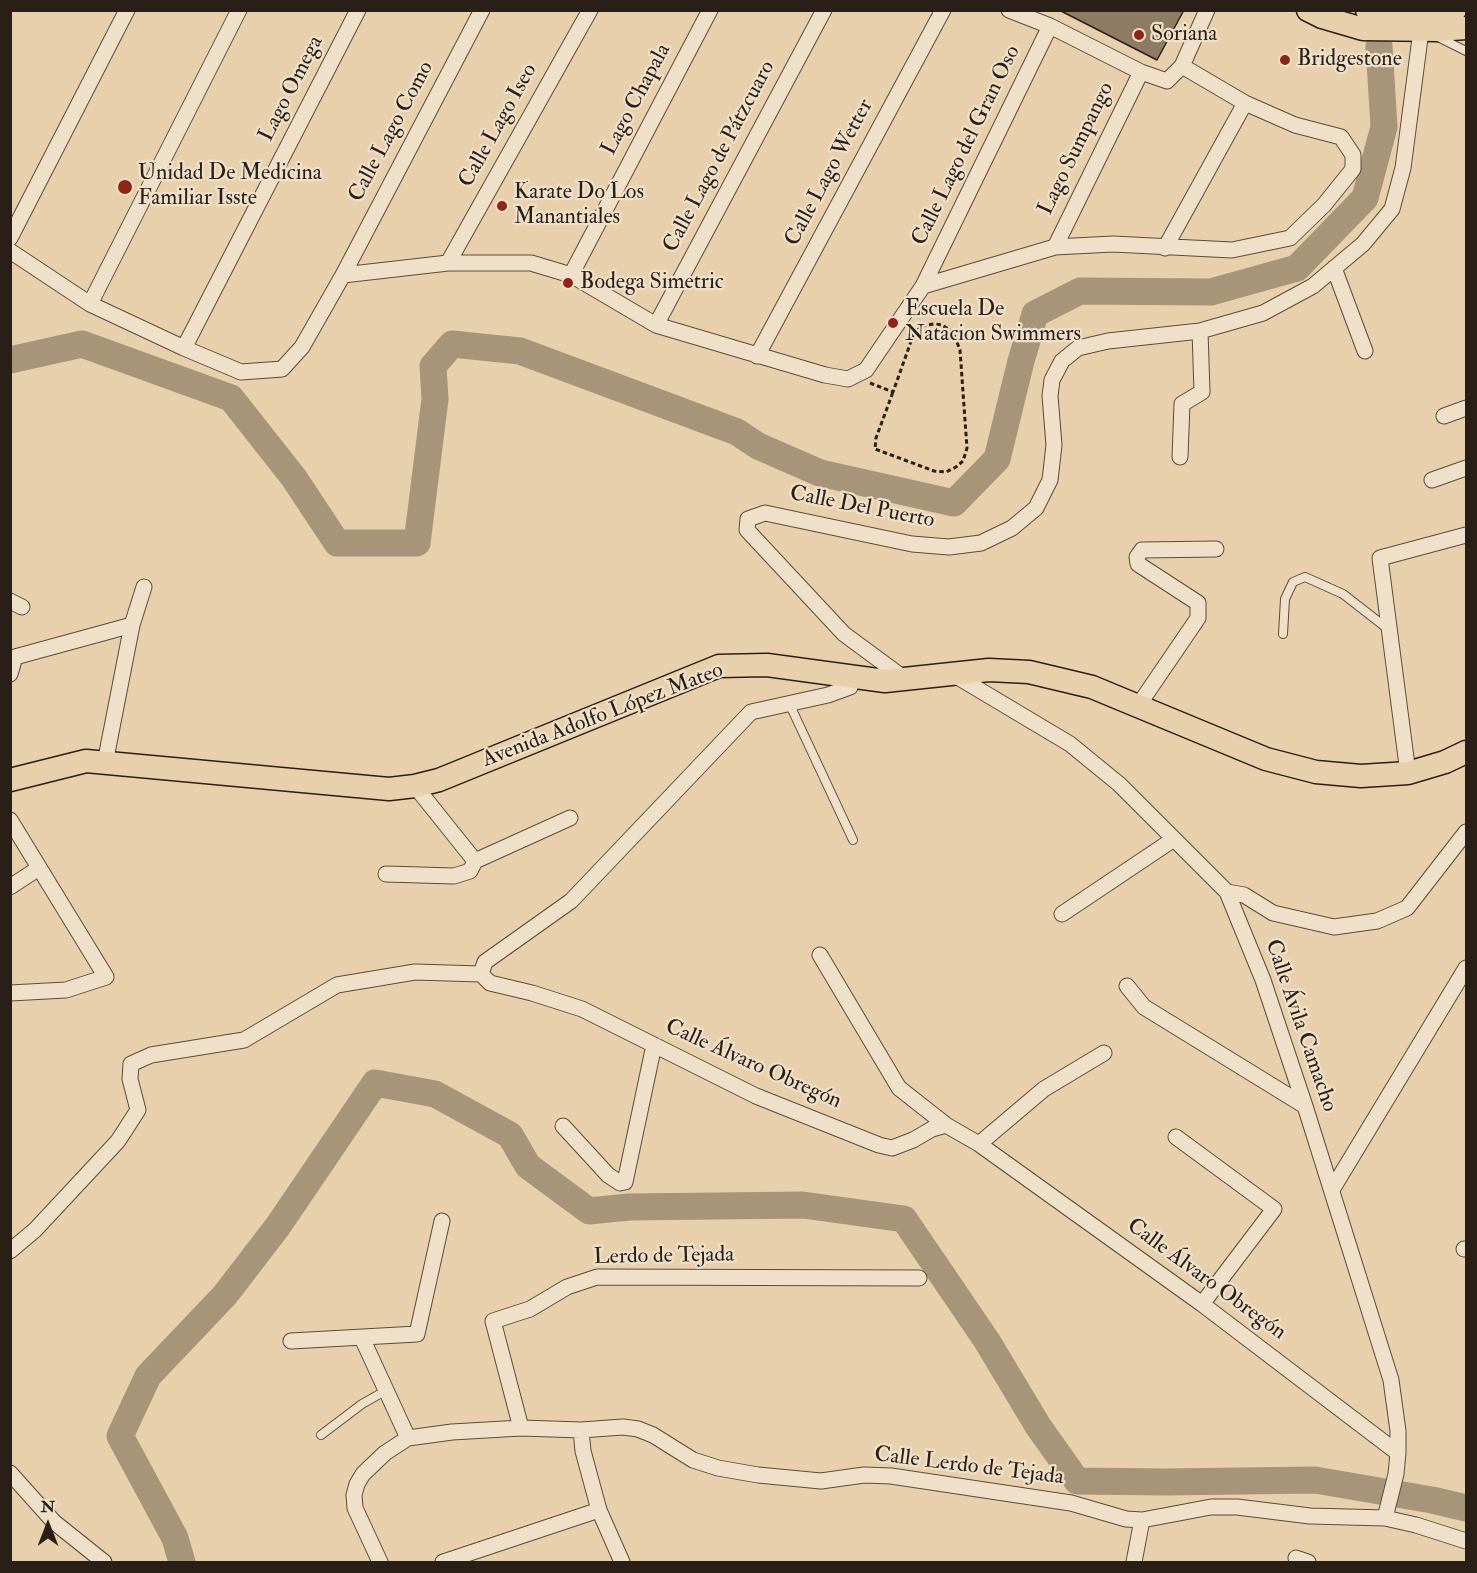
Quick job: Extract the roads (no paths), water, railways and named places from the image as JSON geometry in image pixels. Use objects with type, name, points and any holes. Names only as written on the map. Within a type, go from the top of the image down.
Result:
[{"type":"main road","points":[[1308,10],[1322,17],[1363,29],[1422,22],[1455,10]]},
{"type":"main road","points":[[1367,10],[1422,22],[1467,28]]},
{"type":"main road","name":"Avenida Adolfo López Mateo","points":[[10,780],[86,761],[389,789],[415,786],[439,780],[719,666],[767,665],[885,681],[989,670],[1029,672],[1092,687],[1266,759],[1316,772],[1361,776],[1408,773],[1445,762],[1467,752]]},
{"type":"street","points":[[10,238],[127,10]]},
{"type":"street","points":[[90,304],[239,10]]},
{"type":"street","name":"Lago Omega","points":[[184,348],[358,10]]},
{"type":"street","name":"Calle Lago Como","points":[[10,251],[90,304],[184,348],[241,372],[282,369],[302,347],[343,275],[482,10]]},
{"type":"street","name":"Calle Lago Iseo","points":[[448,263],[590,10]]},
{"type":"street","name":"Lago Chapala","points":[[571,275],[710,10]]},
{"type":"street","name":"Calle Lago de Pátzcuaro","points":[[656,325],[824,10]]},
{"type":"street","name":"Calle Lago Wetter","points":[[758,356],[943,10]]},
{"type":"street","points":[[1009,10],[1050,26],[1141,72],[1167,81],[1182,66],[1207,10]]},
{"type":"street","name":"Calle Del Puerto","points":[[905,679],[844,634],[747,530],[748,519],[765,513],[912,544],[949,547],[981,543],[1012,528],[1036,508],[1050,480],[1054,445],[1050,396],[1052,380],[1062,361],[1078,348],[1108,341],[1200,331],[1263,313],[1314,286],[1363,244],[1392,208],[1403,168],[1422,22]]},
{"type":"street","name":"Calle Lago del Gran Oso","points":[[758,356],[825,375],[848,379],[866,370],[923,286],[1050,26]]},
{"type":"street","points":[[923,286],[1054,246],[1113,244],[1232,250],[1290,238],[1324,205],[1353,169],[1353,155],[1341,137],[1295,125],[1245,103],[1182,66]]},
{"type":"street","name":"Lago Sumpango","points":[[1054,246],[1141,72]]},
{"type":"street","points":[[1165,248],[1245,103]]},
{"type":"street","points":[[343,275],[448,263],[531,263],[571,275],[656,325],[758,356]]},
{"type":"street","points":[[1334,268],[1365,351]]},
{"type":"street","points":[[1180,457],[1182,404],[1202,392],[1200,331]]},
{"type":"street","points":[[1444,416],[1467,408]]},
{"type":"street","points":[[1432,480],[1467,468]]},
{"type":"street","points":[[1408,773],[1380,558],[1466,536]]},
{"type":"street","points":[[1138,706],[1198,618],[1198,603],[1138,564],[1137,556],[1142,550],[1216,549]]},
{"type":"street","points":[[105,764],[132,625],[144,587]]},
{"type":"street","points":[[10,674],[15,657],[132,625]]},
{"type":"street","name":"Calle Ávila Camacho","points":[[951,673],[1070,744],[1119,784],[1227,892],[1263,980],[1333,1188],[1391,1380],[1398,1431],[1398,1453],[1396,1474],[1385,1518]]},
{"type":"street","points":[[10,1251],[35,1230],[118,1141],[138,1110],[130,1080],[131,1064],[151,1055],[244,1040],[337,985],[415,972],[481,974],[485,962],[571,901],[751,712],[828,695],[850,687],[853,676]]},
{"type":"street","points":[[415,786],[475,861]]},
{"type":"street","points":[[386,874],[454,876],[470,871],[475,861],[570,818]]},
{"type":"street","points":[[10,820],[106,977],[66,990],[10,993]]},
{"type":"street","points":[[1227,892],[1244,895],[1255,892],[1277,903],[1320,917],[1334,927],[1377,921],[1407,908],[1467,832]]},
{"type":"street","points":[[1062,914],[1174,839]]},
{"type":"street","points":[[10,887],[39,868]]},
{"type":"street","points":[[820,955],[899,1088],[946,1125]]},
{"type":"street","points":[[1333,1188],[1467,968]]},
{"type":"street","name":"Calle Álvaro Obregón","points":[[481,974],[490,983],[532,993],[582,1010],[756,1096],[879,1145],[892,1148],[932,1129],[946,1125],[979,1144],[1202,1304],[1398,1453]]},
{"type":"street","points":[[1127,986],[1144,1007],[1305,1106]]},
{"type":"street","points":[[563,1126],[608,1175],[620,1183],[625,1182],[654,1045]]},
{"type":"street","points":[[979,1144],[1044,1089],[1104,1053]]},
{"type":"street","points":[[1176,1137],[1274,1209],[1202,1304]]},
{"type":"street","points":[[291,1341],[417,1334],[442,1221]]},
{"type":"street","name":"Lerdo de Tejada","points":[[521,1428],[493,1321],[530,1309],[567,1287],[597,1277],[919,1278]]},
{"type":"street","points":[[362,1338],[408,1438]]},
{"type":"street","name":"Calle Lerdo de Tejada","points":[[380,1563],[355,1508],[354,1495],[363,1474],[385,1453],[408,1438],[452,1432],[521,1428],[581,1430],[623,1427],[638,1429],[653,1435],[693,1460],[718,1468],[758,1475],[821,1481],[864,1475],[891,1476],[1071,1503],[1113,1516],[1142,1520],[1211,1507],[1237,1507],[1310,1516],[1385,1518],[1467,1541]]},
{"type":"street","points":[[581,1430],[583,1451],[599,1510],[622,1563]]},
{"type":"street","points":[[10,1473],[54,1522],[104,1563]]},
{"type":"street","points":[[443,1563],[599,1510]]},
{"type":"street","points":[[1134,1563],[1142,1520]]},
{"type":"lane","points":[[1422,22],[1467,51]]},
{"type":"lane","points":[[1283,634],[1285,599],[1293,582],[1305,577],[1343,594],[1390,630]]},
{"type":"lane","points":[[789,703],[853,840]]},
{"type":"lane","points":[[321,1436],[362,1404],[385,1391]]},
{"type":"waterway","points":[[10,360],[82,344],[231,398],[294,478],[337,543],[417,543],[435,399],[433,366],[452,344],[520,351],[737,432],[758,446],[820,473],[954,503],[997,459],[1035,314],[1080,291],[1211,292],[1297,268],[1365,198],[1384,127],[1379,46]]},
{"type":"waterway","points":[[182,1562],[175,1538],[120,1436],[148,1376],[225,1295],[278,1226],[375,1083],[435,1094],[510,1135],[528,1166],[589,1211],[629,1207],[803,1205],[904,1219],[987,1341],[1038,1426],[1077,1481],[1315,1480],[1466,1508]]},
{"type":"place","name":"Soriana","points":[[1139,35]]},
{"type":"place","name":"Bridgestone","points":[[1285,60]]},
{"type":"place","name":"Unidad De Medicina Familiar Isste","points":[[125,187]]},
{"type":"place","name":"Karate Do Los Manantiales","points":[[502,206]]},
{"type":"place","name":"Bodega Simetric","points":[[568,283]]},
{"type":"place","name":"Escuela De Natacion Swimmers","points":[[893,323]]}]
